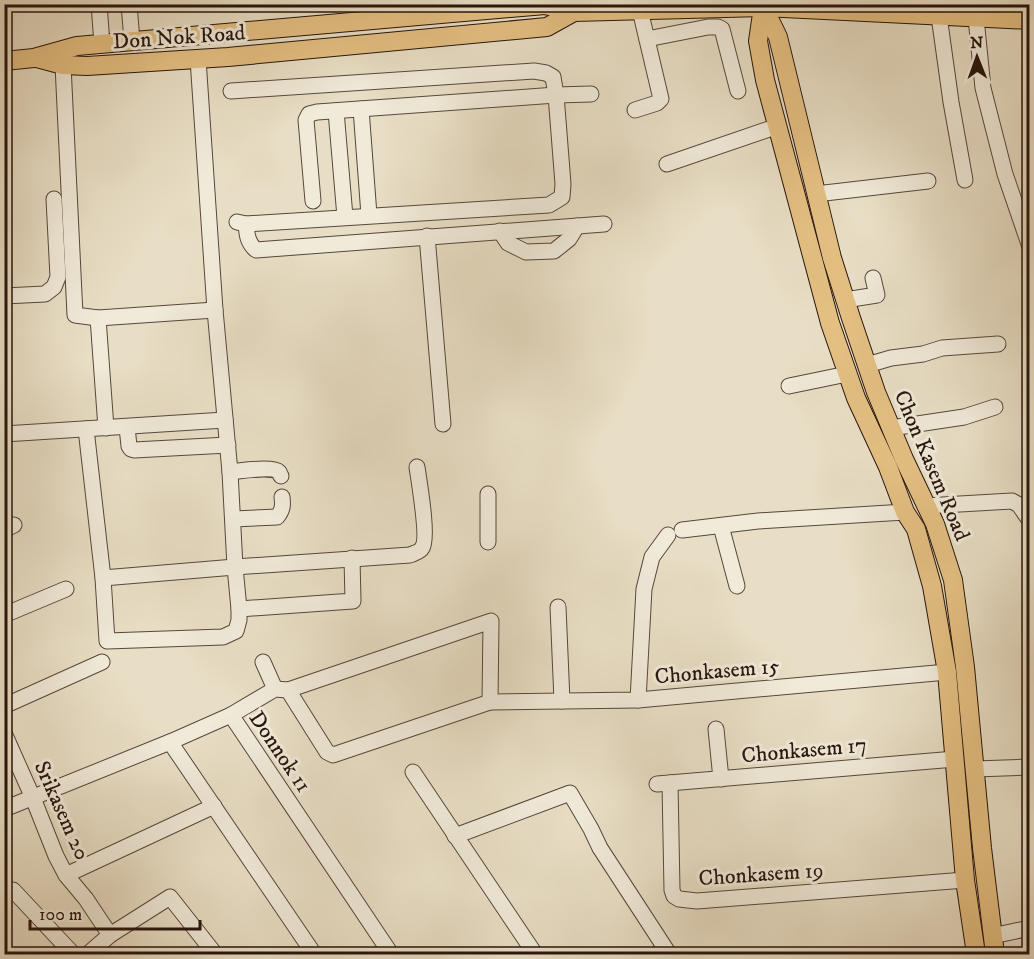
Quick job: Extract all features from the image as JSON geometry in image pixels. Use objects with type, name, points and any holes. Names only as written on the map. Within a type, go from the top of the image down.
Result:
[{"type":"main road","name":"Don Nok Road","points":[[4,61],[34,58],[77,46],[420,10],[545,5],[640,10],[762,6],[1029,22]]},
{"type":"main road","name":"Chon Kasem Road","points":[[762,6],[758,41],[765,80],[830,323],[856,398],[888,467],[905,512],[916,529],[932,586],[947,672],[965,880],[976,954]]},
{"type":"main road","name":"Chon Kasem Road","points":[[762,6],[778,38],[832,258],[845,300],[876,392],[935,524],[953,580],[994,945]]},
{"type":"main road","name":"Don Nok Road","points":[[34,58],[87,66],[198,59],[548,27],[574,8]]},
{"type":"street","points":[[99,4],[102,44]]},
{"type":"street","points":[[129,4],[132,41]]},
{"type":"street","points":[[635,110],[657,103],[661,99],[640,10]]},
{"type":"street","points":[[939,16],[965,180]]},
{"type":"street","points":[[976,18],[983,87],[1005,174],[1029,247]]},
{"type":"street","points":[[647,39],[708,27],[722,28],[738,91]]},
{"type":"street","points":[[86,429],[103,578],[107,641],[223,637],[236,631],[239,609],[230,472],[215,310],[198,59]]},
{"type":"street","points":[[63,64],[75,315],[98,318],[215,310]]},
{"type":"street","points":[[231,91],[534,71],[553,77],[556,95],[563,184],[562,197],[549,205],[242,223],[247,237],[256,250],[604,224]]},
{"type":"street","points":[[313,201],[306,120],[309,114],[591,94]]},
{"type":"street","points":[[362,109],[369,215]]},
{"type":"street","points":[[336,111],[345,217]]},
{"type":"street","points":[[667,164],[778,126]]},
{"type":"street","points":[[816,194],[928,181]]},
{"type":"street","points":[[4,296],[45,294],[54,287],[58,277],[54,199]]},
{"type":"street","points":[[500,231],[508,243],[526,252],[554,251],[569,239],[577,226]]},
{"type":"street","points":[[427,236],[443,424]]},
{"type":"street","points":[[845,300],[877,295],[873,278]]},
{"type":"street","points":[[98,318],[106,428]]},
{"type":"street","points":[[867,365],[942,348],[998,344]]},
{"type":"street","points":[[789,386],[848,374]]},
{"type":"street","points":[[891,428],[964,417],[995,407]]},
{"type":"street","points":[[4,434],[225,420]]},
{"type":"street","points":[[197,421],[199,447]]},
{"type":"street","points":[[128,427],[129,446],[134,450],[228,445]]},
{"type":"street","points":[[103,578],[410,555],[424,546],[425,532],[417,467]]},
{"type":"street","points":[[230,472],[276,470],[281,476]]},
{"type":"street","points":[[488,494],[488,542]]},
{"type":"street","points":[[233,519],[277,517],[283,507],[282,497]]},
{"type":"street","points":[[925,506],[1012,501],[1019,505],[1029,521]]},
{"type":"street","points":[[638,700],[644,589],[652,557],[675,533],[758,521],[905,512]]},
{"type":"street","points":[[721,526],[737,586]]},
{"type":"street","points":[[239,609],[353,601],[352,558]]},
{"type":"street","points":[[4,615],[66,589]]},
{"type":"street","points":[[558,607],[562,700]]},
{"type":"street","points":[[231,715],[282,690],[491,621],[490,702]]},
{"type":"street","points":[[4,706],[102,662]]},
{"type":"street","points":[[263,662],[282,690]]},
{"type":"street","name":"Chonkasem 15","points":[[282,690],[327,752],[333,755],[490,702],[638,700],[947,672]]},
{"type":"street","name":"Donnok 11","points":[[4,809],[231,715],[390,954]]},
{"type":"street","points":[[716,729],[721,779]]},
{"type":"street","name":"Srikasem 20","points":[[4,733],[56,856],[66,874],[110,935]]},
{"type":"street","points":[[170,742],[314,954]]},
{"type":"street","name":"Chonkasem 17","points":[[663,784],[955,759]]},
{"type":"street","points":[[975,769],[1029,767]]},
{"type":"street","points":[[413,772],[536,954]]},
{"type":"street","name":"Chonkasem 19","points":[[663,784],[672,890],[674,896],[679,899],[697,901],[965,880]]},
{"type":"street","points":[[455,836],[570,793],[609,863],[669,954]]},
{"type":"street","points":[[66,874],[214,806]]},
{"type":"street","points":[[13,890],[72,954]]},
{"type":"street","points":[[87,954],[110,935],[170,897],[212,953]]},
{"type":"street","points":[[994,945],[1029,928]]}]
